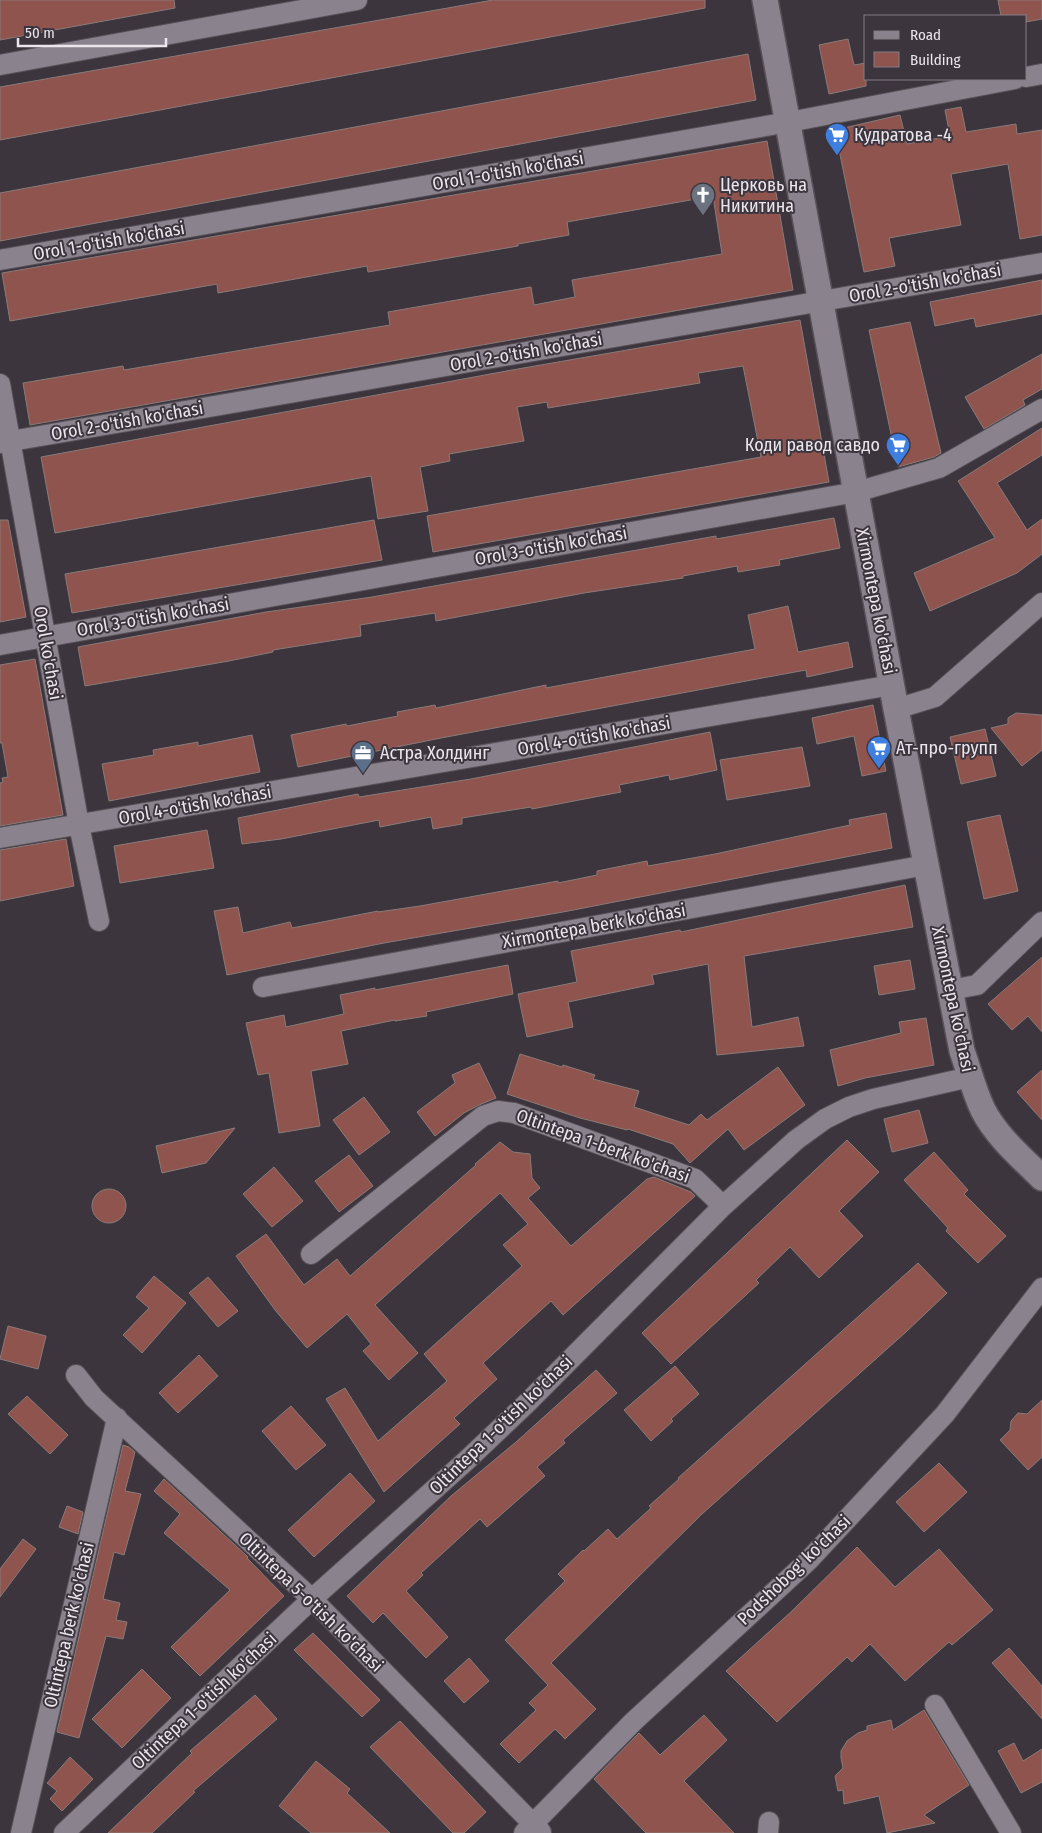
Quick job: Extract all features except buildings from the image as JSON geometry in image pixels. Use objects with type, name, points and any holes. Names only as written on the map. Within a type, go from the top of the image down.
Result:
[{"type":"street","points":[[0,65],[357,0]]},
{"type":"street","name":"Xirmontepa ko'chasi","points":[[765,0],[894,697],[962,1051],[982,1109],[991,1124],[1013,1150],[1042,1178]]},
{"type":"street","points":[[1027,77],[1042,74]]},
{"type":"street","name":"Orol 1-o'tish ko'chasi","points":[[0,260],[789,122],[1010,80]]},
{"type":"street","name":"Orol 2-o'tish ko'chasi","points":[[5,442],[1042,263]]},
{"type":"street","name":"Orol ko'chasi","points":[[0,384],[5,442],[99,921]]},
{"type":"street","name":"Orol 3-o'tish ko'chasi","points":[[0,645],[856,492],[939,468],[1042,408]]},
{"type":"street","name":"Orol 4-o'tish ko'chasi","points":[[0,838],[894,697],[935,697],[1042,603]]},
{"type":"street","name":"Xirmontepa berk ko'chasi","points":[[263,987],[926,865]]},
{"type":"street","points":[[950,990],[977,985],[1042,922]]},
{"type":"street","name":"Oltintepa 1-o'tish ko'chasi","points":[[64,1833],[312,1600],[522,1409],[723,1206],[796,1140],[825,1119],[849,1106],[970,1077]]},
{"type":"street","name":"Oltintepa 1-berk ko'chasi","points":[[311,1254],[484,1116],[498,1111],[514,1113],[694,1179],[723,1206]]},
{"type":"street","name":"Podshobog' ko'chasi","points":[[533,1830],[634,1721],[808,1561],[945,1414],[1042,1288]]},
{"type":"street","name":"Oltintepa 5-o'tish ko'chasi","points":[[76,1375],[94,1398],[312,1600],[533,1830]]},
{"type":"street","name":"Oltintepa berk ko'chasi","points":[[21,1833],[116,1418]]},
{"type":"street","points":[[935,1705],[1011,1833]]},
{"type":"place","name":"Кудратова -4","points":[[837,156]]},
{"type":"place","name":"Церковь на Никитина","points":[[703,216]]},
{"type":"place","name":"Коди равод савдо","points":[[898,466]]},
{"type":"place","name":"Ат-про-групп","points":[[879,769]]},
{"type":"place","name":"Астра Холдинг","points":[[363,774]]}]
